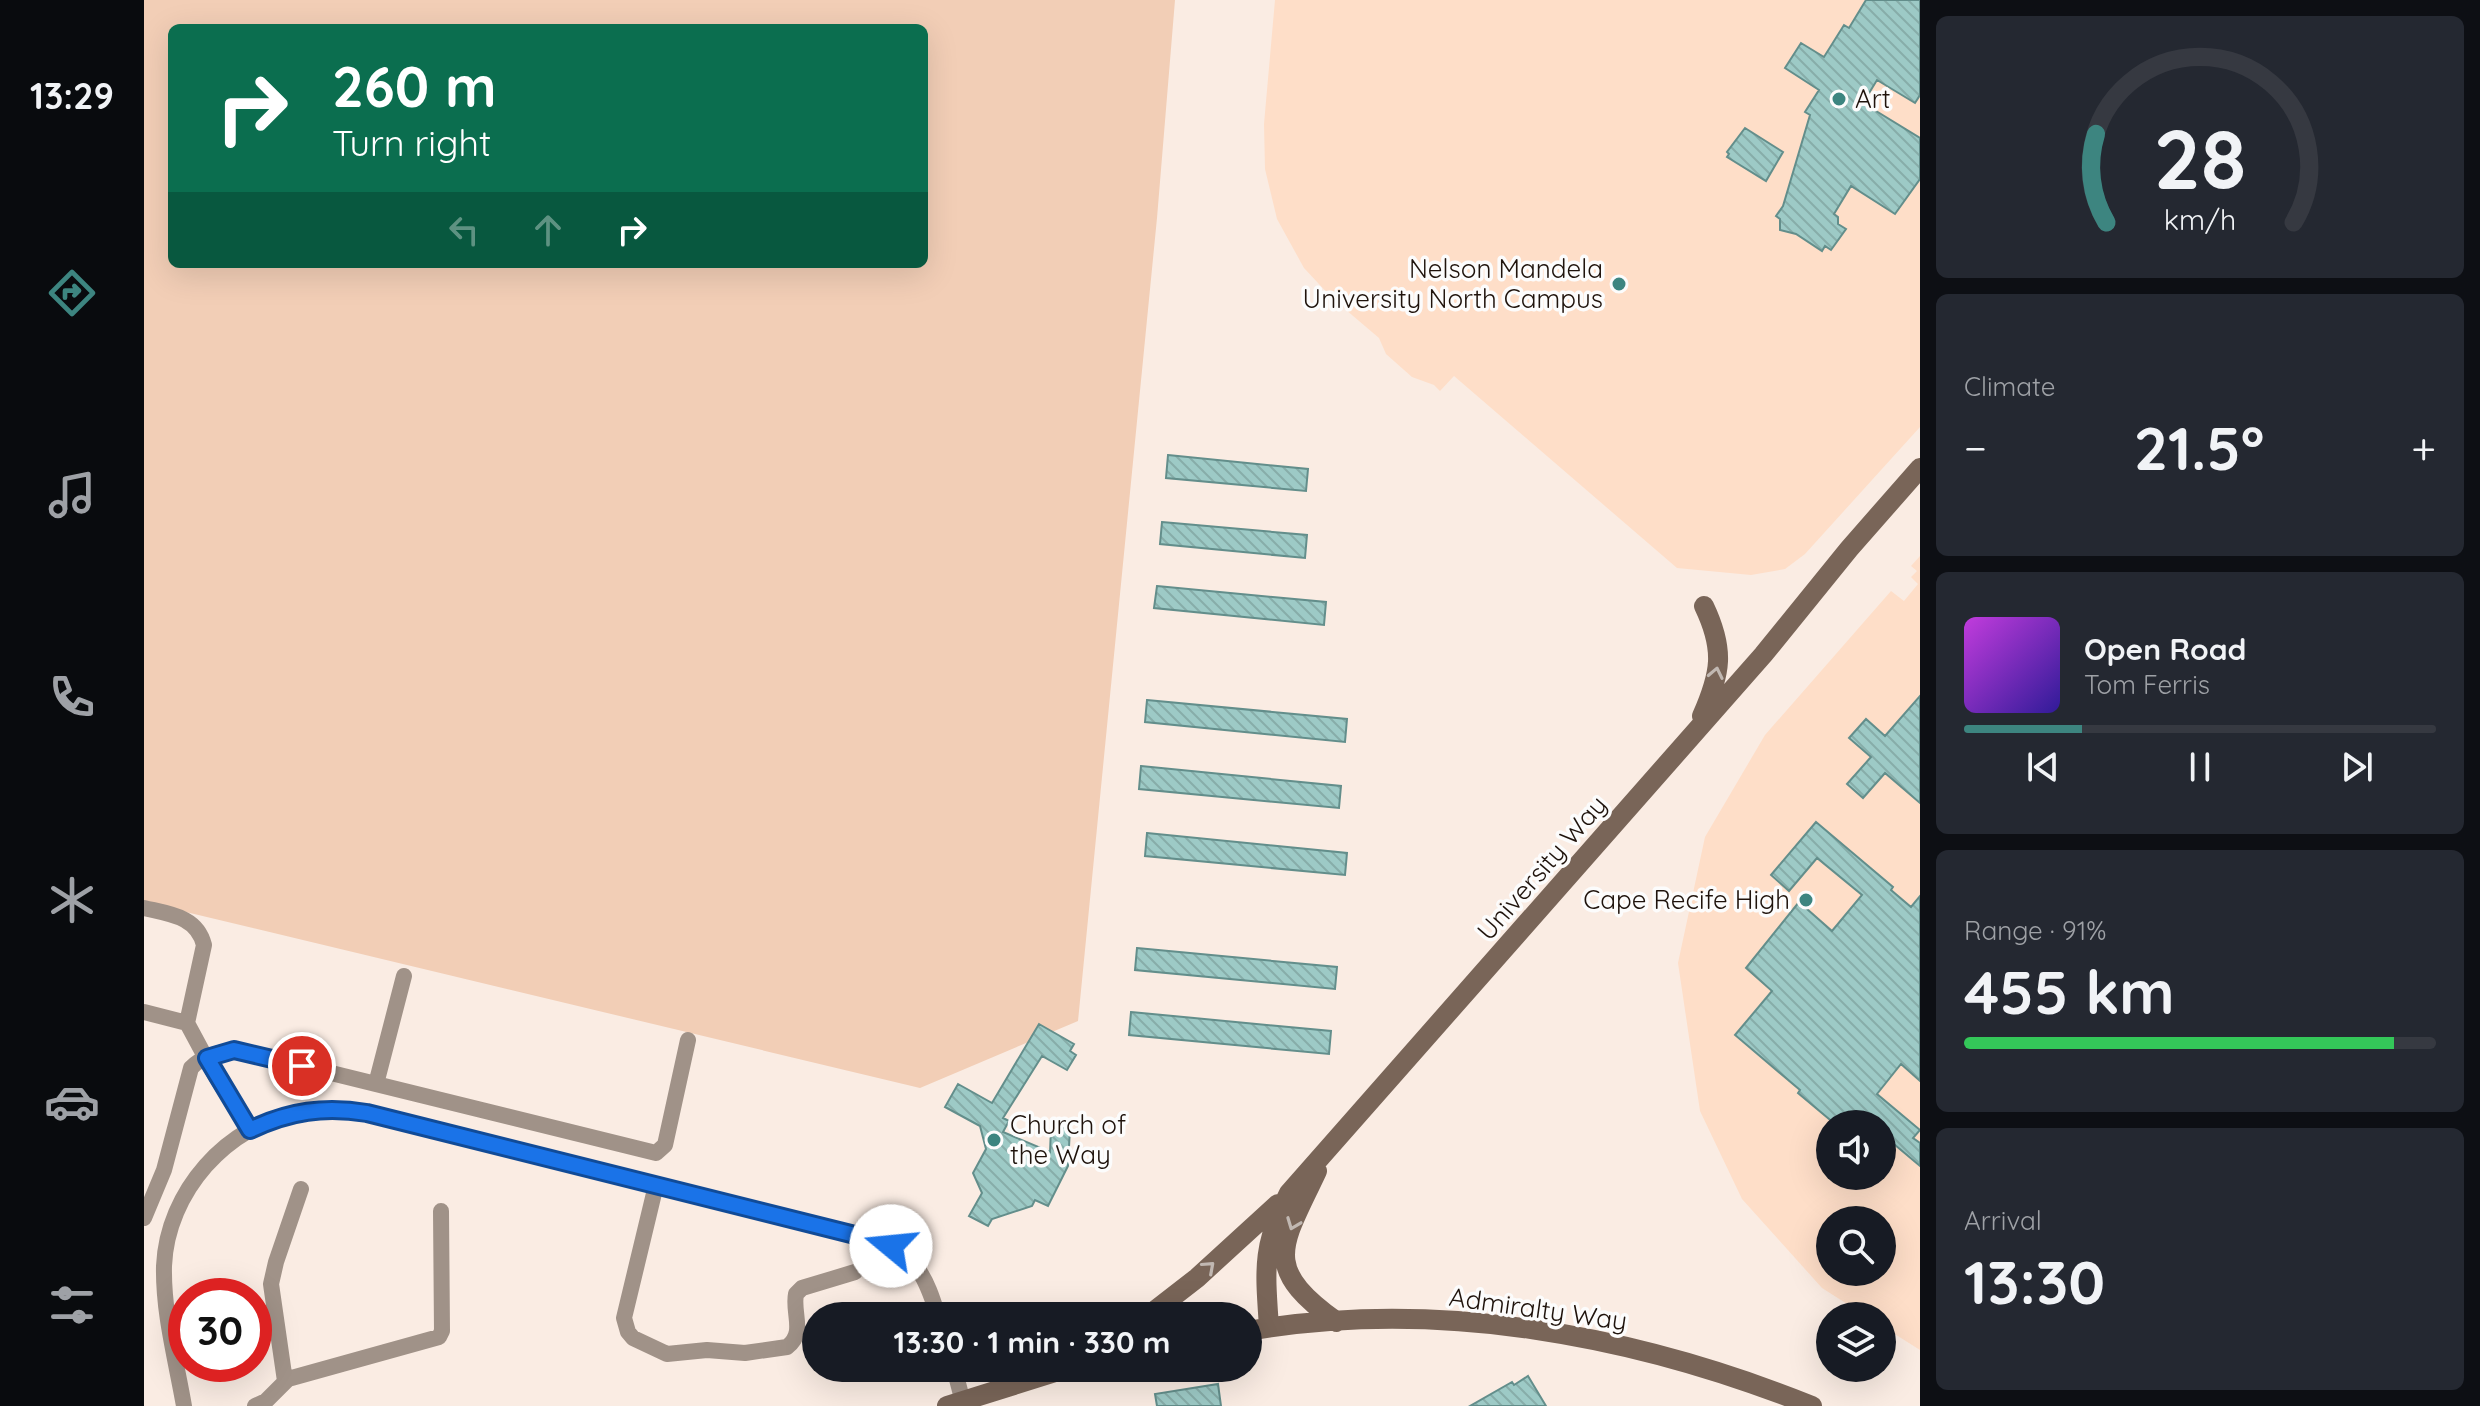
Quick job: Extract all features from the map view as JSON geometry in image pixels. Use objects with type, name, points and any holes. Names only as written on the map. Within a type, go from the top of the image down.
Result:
[{"type":"street","name":"University Way","points":[[1269,1327],[1267,1247],[1289,1193],[1691,737],[1920,468]]},
{"type":"street","points":[[1691,737],[1710,697],[1719,665],[1716,633],[1704,606]]},
{"type":"street","points":[[144,908],[192,922],[202,937],[204,945],[187,1023],[250,1130]]},
{"type":"street","points":[[376,1084],[404,976]]},
{"type":"street","points":[[144,1012],[187,1023]]},
{"type":"street","points":[[144,1218],[164,1170],[191,1068],[207,1058],[234,1050],[656,1153],[665,1145],[688,1040]]},
{"type":"street","points":[[184,1406],[165,1291],[164,1265],[169,1235],[181,1203],[197,1176],[219,1152],[250,1130],[297,1112],[342,1109],[367,1113],[891,1246],[916,1265],[927,1282],[933,1302]]},
{"type":"street","points":[[1325,1153],[1289,1234],[1284,1257],[1290,1281],[1337,1322]]},
{"type":"street","points":[[656,1185],[624,1318],[628,1332],[646,1346],[677,1355],[707,1350],[745,1353],[787,1347],[793,1343],[798,1331],[796,1294],[802,1288],[855,1272]]},
{"type":"street","points":[[285,1381],[271,1284],[301,1189]]},
{"type":"street","points":[[1166,1302],[1197,1278],[1289,1193]]},
{"type":"street","points":[[255,1406],[266,1401],[285,1381],[439,1337],[442,1331],[443,1287],[441,1211]]},
{"type":"street","name":"Admiralty Way","points":[[1262,1328],[1337,1322],[1446,1321],[1534,1329],[1600,1340],[1723,1373],[1812,1406]]},
{"type":"street","points":[[956,1382],[958,1404],[1024,1382]]},
{"type":"shaded area","points":[[144,0],[1175,0],[1157,218],[1078,1021],[920,1088],[144,902]]},
{"type":"shaded area","name":"Nelson Mandela University North Campus","points":[[1275,0],[1920,0],[1920,427],[1805,554],[1785,569],[1751,575],[1677,568],[1454,376],[1440,391],[1434,385],[1412,377],[1386,354],[1379,338],[1332,298],[1304,268],[1277,219],[1265,169],[1264,124]]},
{"type":"shaded area","name":"Cape Recife High","points":[[1920,556],[1920,1350],[1896,1335],[1896,1302],[1844,1302],[1820,1286],[1896,1286],[1896,1206],[1816,1206],[1816,1281],[1742,1199],[1700,1111],[1678,963],[1705,837],[1765,735],[1891,591],[1904,601],[1918,584],[1911,577],[1917,571],[1911,566]]},
{"type":"building","points":[[1866,0],[1920,0],[1920,95],[1915,103],[1877,80],[1863,103],[1920,138],[1920,179],[1895,214],[1851,186],[1834,214],[1838,217],[1838,224],[1846,229],[1831,250],[1825,246],[1822,251],[1796,234],[1780,230],[1780,219],[1776,216],[1783,206],[1810,115],[1805,112],[1819,90],[1785,68],[1801,43],[1824,57],[1844,25],[1849,28]]},
{"type":"building","points":[[1745,128],[1783,152],[1766,181],[1727,157],[1727,152]]},
{"type":"building","points":[[1168,455],[1308,469],[1306,491],[1166,478]]},
{"type":"building","points":[[1162,522],[1307,535],[1305,558],[1160,544]]},
{"type":"building","points":[[1157,586],[1326,602],[1324,625],[1154,608]]},
{"type":"building","points":[[1920,696],[1920,803],[1885,773],[1863,798],[1847,784],[1871,757],[1849,738],[1866,719],[1885,736]]},
{"type":"building","points":[[1147,700],[1347,719],[1345,742],[1145,722]]},
{"type":"building","points":[[1141,766],[1341,786],[1339,808],[1139,789]]},
{"type":"building","points":[[1816,822],[1893,887],[1891,890],[1911,907],[1920,896],[1920,1081],[1901,1064],[1877,1094],[1920,1130],[1913,1138],[1920,1143],[1920,1166],[1896,1146],[1896,1110],[1818,1110],[1798,1093],[1800,1090],[1735,1035],[1772,991],[1746,968],[1799,902],[1832,931],[1862,895],[1817,858],[1789,891],[1771,875]]},
{"type":"building","points":[[1147,833],[1347,853],[1345,875],[1145,856]]},
{"type":"building","points":[[1137,948],[1337,967],[1335,989],[1135,970]]},
{"type":"building","points":[[1131,1012],[1331,1031],[1329,1054],[1129,1035]]},
{"type":"building","name":"Church of the Way","points":[[1039,1024],[1074,1044],[1070,1051],[1076,1055],[1067,1070],[1042,1056],[1003,1118],[1009,1121],[1003,1132],[1050,1152],[1051,1128],[1070,1128],[1068,1166],[1048,1206],[1035,1200],[1032,1206],[992,1219],[988,1226],[969,1216],[982,1193],[973,1173],[986,1149],[980,1126],[945,1107],[958,1084],[992,1103]]},
{"type":"building","points":[[1528,1376],[1546,1406],[1470,1406],[1512,1382],[1514,1385]]},
{"type":"building","points":[[1218,1384],[1221,1406],[1157,1406],[1155,1394]]},
{"type":"place","name":"Art","points":[[1839,99]]},
{"type":"place","name":"Nelson Mandela University North Campus","points":[[1619,284]]},
{"type":"place","name":"Cape Recife High","points":[[1806,900]]},
{"type":"place","name":"Church of the Way","points":[[994,1140]]},
{"type":"route","points":[[302,1066],[234,1050],[207,1058],[250,1130],[297,1112],[342,1109],[367,1113],[891,1246]]}]
